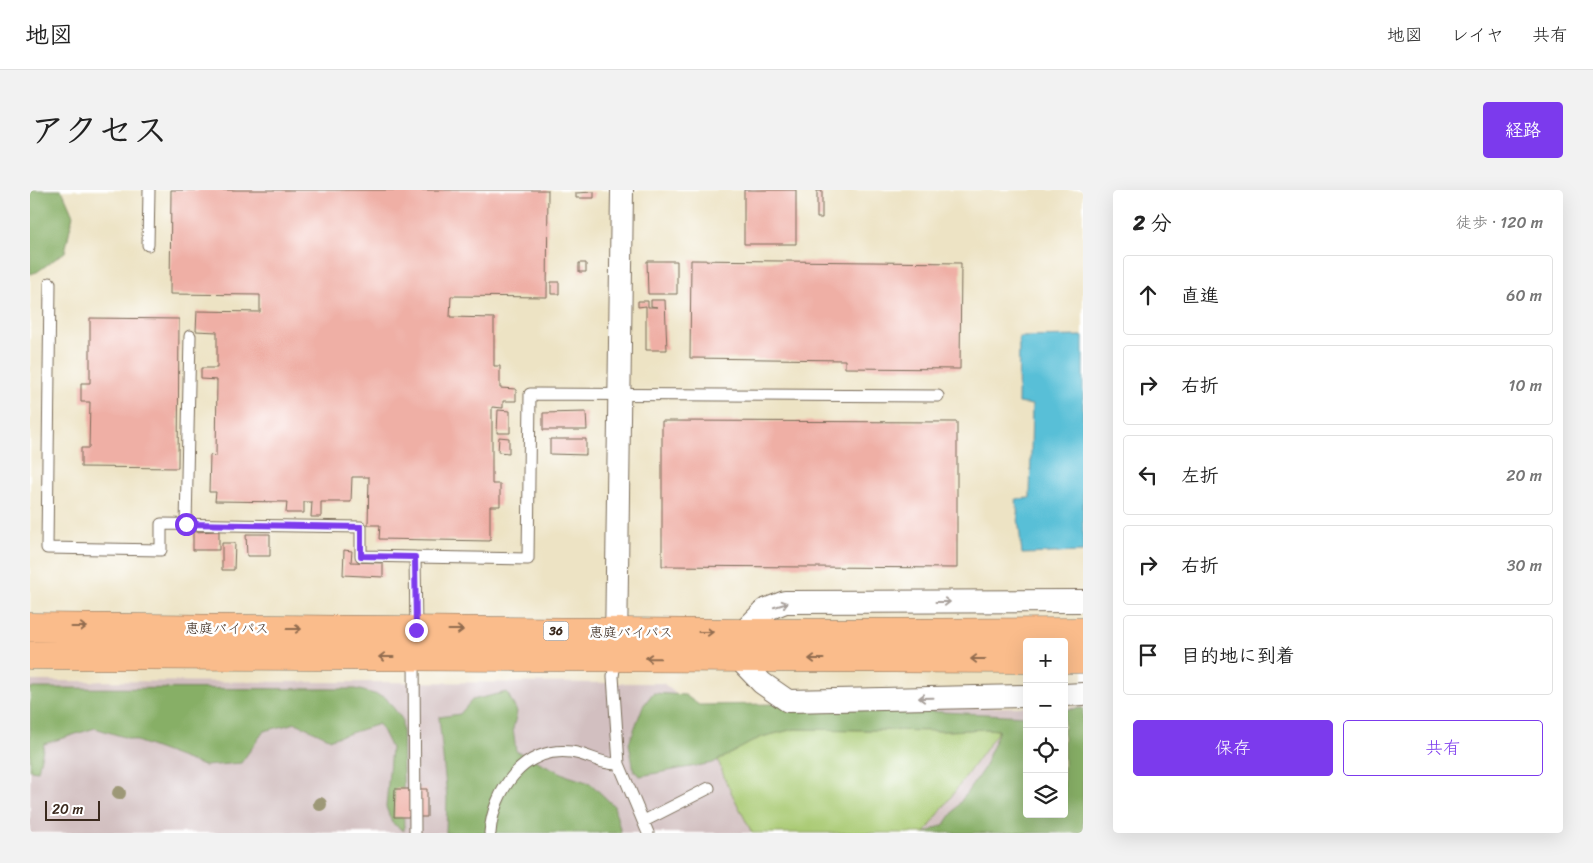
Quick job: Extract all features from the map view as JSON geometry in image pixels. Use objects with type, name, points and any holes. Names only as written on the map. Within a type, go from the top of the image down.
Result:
[{"type":"highway","name":"恵庭バイパス","points":[[30,627],[415,643]]},
{"type":"highway","name":"恵庭バイパス","points":[[740,646],[1083,632]]},
{"type":"highway","name":"恵庭バイパス","points":[[30,655],[415,643],[740,646],[1023,659]]},
{"type":"highway","points":[[1068,659],[1083,659]]},
{"type":"street","points":[[616,644],[622,190]]},
{"type":"street","points":[[1023,696],[788,701],[762,683],[740,646],[765,610],[785,602],[1083,601]]},
{"type":"street","points":[[1068,695],[1083,694]]},
{"type":"lane","points":[[148,245],[149,190]]},
{"type":"lane","points":[[50,283],[47,548],[161,550],[162,524],[361,527],[361,556],[528,559],[530,394],[938,396]]},
{"type":"lane","points":[[186,524],[190,336]]},
{"type":"lane","points":[[415,557],[415,833]]},
{"type":"lane","points":[[616,644],[612,676],[619,764],[648,833]]},
{"type":"lane","points":[[490,833],[491,821],[498,797],[513,774],[529,762],[548,753],[570,752],[609,765],[619,764]]},
{"type":"lane","points":[[644,821],[709,788]]},
{"type":"shaded area","points":[[30,681],[663,683],[695,709],[1023,707],[1023,818],[1068,818],[1068,707],[1083,707],[1083,833],[30,833]]},
{"type":"green space","points":[[30,190],[61,190],[73,215],[65,252],[37,272],[30,274]]},
{"type":"green space","points":[[30,688],[356,689],[385,697],[402,719],[404,831],[392,823],[386,807],[391,748],[379,724],[331,739],[296,723],[264,731],[241,763],[204,766],[134,740],[95,728],[44,744],[38,771],[30,770]]},
{"type":"green space","points":[[507,692],[517,712],[513,729],[516,751],[568,776],[590,783],[614,806],[621,833],[446,833],[447,798],[439,717],[460,714],[472,700]]},
{"type":"green space","points":[[653,693],[685,695],[699,705],[773,704],[1023,716],[1023,818],[1068,818],[1068,710],[1083,708],[1083,833],[925,833],[945,824],[984,768],[999,730],[794,729],[761,737],[713,763],[640,776],[634,771],[629,743],[643,706]]},
{"type":"green space","points":[[794,729],[999,730],[925,833],[752,833],[726,782],[718,760],[761,737]]},
{"type":"water","points":[[1083,336],[1083,552],[1022,554],[1016,499],[1030,498],[1032,405],[1018,403],[1019,337]]},
{"type":"building","points":[[171,190],[548,190],[547,297],[451,296],[450,317],[494,318],[494,366],[500,366],[500,388],[516,389],[516,401],[503,401],[503,408],[492,407],[492,484],[500,484],[500,506],[490,506],[490,541],[379,539],[380,525],[368,525],[369,477],[352,477],[351,502],[321,502],[321,517],[311,517],[312,502],[304,502],[304,513],[286,513],[287,502],[215,501],[216,492],[209,492],[210,455],[216,456],[217,380],[201,379],[201,368],[217,368],[217,332],[196,331],[197,311],[260,312],[260,295],[170,294]]},
{"type":"building","points":[[744,190],[796,190],[796,244],[744,244]]},
{"type":"building","points":[[817,191],[822,191],[822,218],[817,218]]},
{"type":"building","points":[[594,192],[594,198],[576,198],[576,193]]},
{"type":"building","points":[[691,260],[961,263],[960,369],[845,368],[845,360],[690,358]]},
{"type":"building","points":[[647,261],[677,261],[677,294],[648,294]]},
{"type":"building","points":[[579,263],[586,263],[586,272],[579,272]]},
{"type":"building","points":[[551,282],[559,282],[559,294],[551,294]]},
{"type":"building","points":[[651,300],[665,300],[667,350],[646,350],[646,306],[638,307],[638,301],[648,301],[648,307],[657,307],[651,306]]},
{"type":"building","points":[[90,318],[179,319],[178,468],[81,467],[81,448],[89,448],[90,402],[81,402],[81,383],[90,383]]},
{"type":"building","points":[[498,410],[510,411],[510,433],[497,433]]},
{"type":"building","points":[[586,412],[587,430],[543,430],[543,413]]},
{"type":"building","points":[[662,421],[957,422],[957,568],[662,566]]},
{"type":"building","points":[[499,437],[509,438],[509,453],[498,452]]},
{"type":"building","points":[[550,439],[586,439],[586,455],[550,454]]},
{"type":"building","points":[[219,531],[219,550],[193,550],[193,532]]},
{"type":"building","points":[[246,534],[270,534],[270,556],[247,556]]},
{"type":"building","points":[[222,543],[235,543],[234,570],[222,570]]},
{"type":"building","points":[[344,550],[352,551],[351,562],[383,563],[383,577],[343,575]]},
{"type":"building","points":[[395,789],[427,789],[427,817],[394,817]]},
{"type":"route","points":[[186,524],[361,527],[361,556],[415,557],[416,630]]}]
